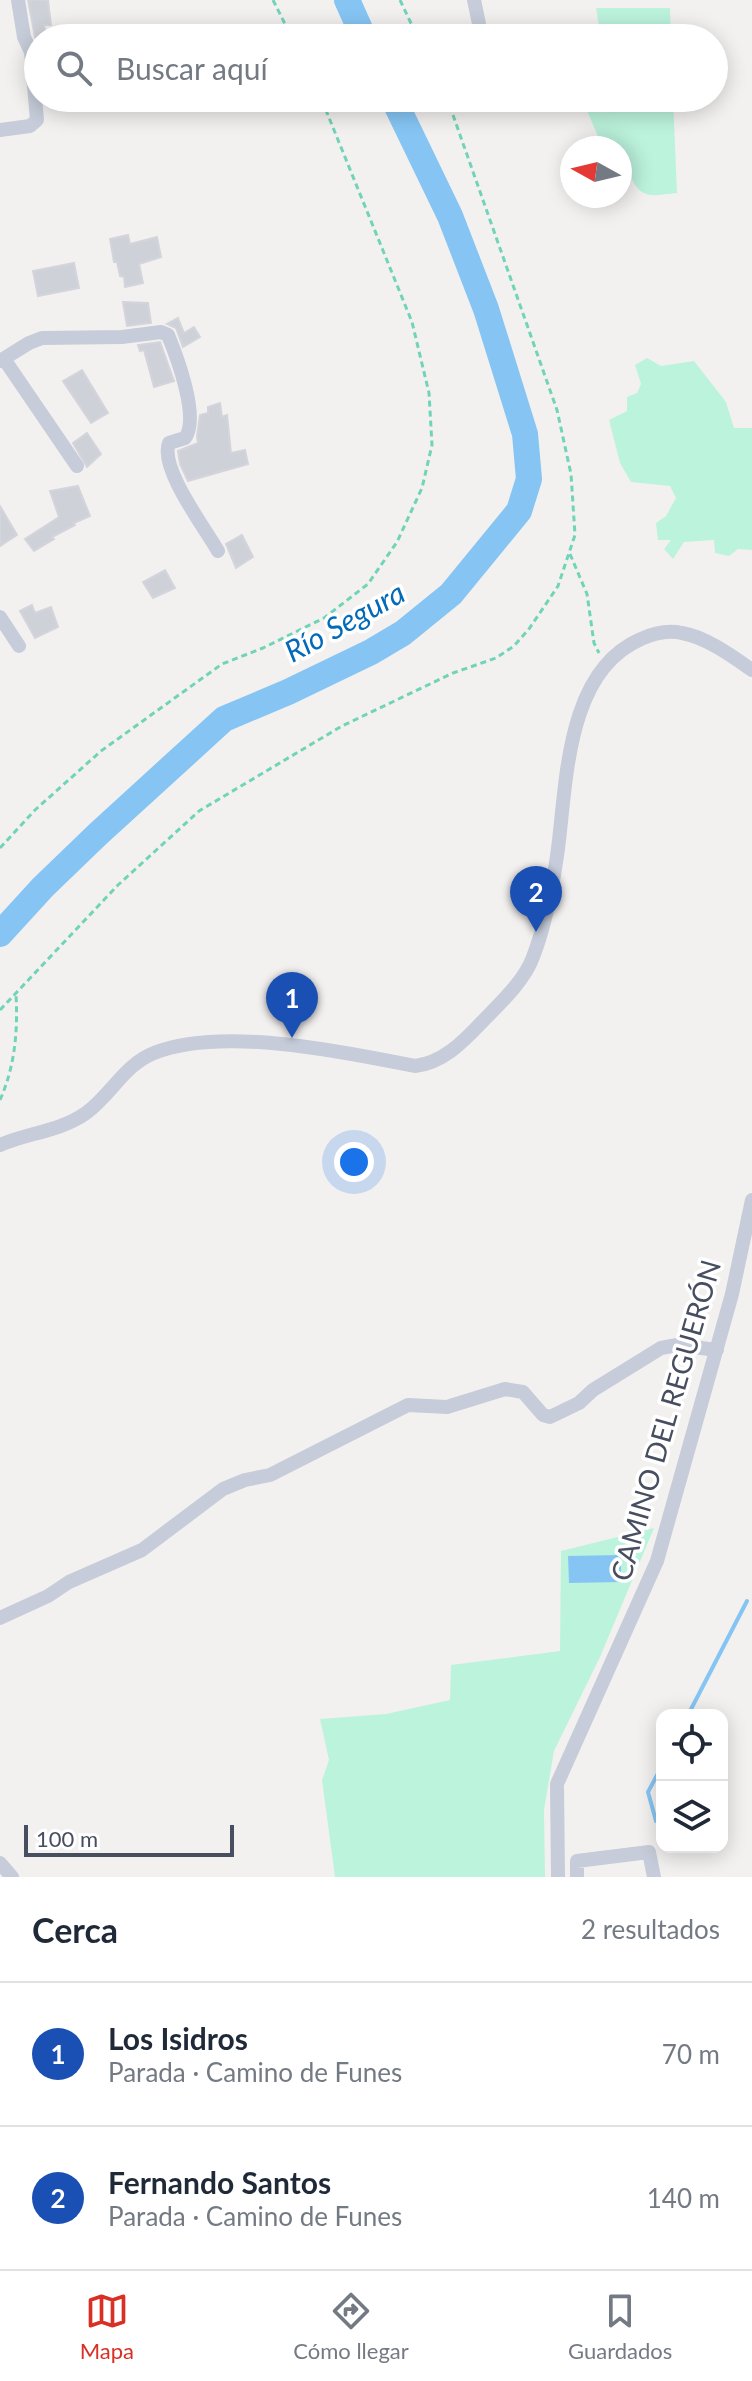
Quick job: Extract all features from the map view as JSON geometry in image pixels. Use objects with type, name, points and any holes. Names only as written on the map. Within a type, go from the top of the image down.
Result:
[{"type":"street","points":[[18,0],[24,37]]},
{"type":"street","points":[[474,0],[479,24]]},
{"type":"street","points":[[0,130],[30,126],[38,112]]},
{"type":"street","points":[[77,466],[2,360],[42,338],[122,337],[161,332],[168,335],[183,375],[190,426],[185,438],[169,443],[167,458],[179,485],[218,551]]},
{"type":"street","points":[[0,617],[19,646]]},
{"type":"street","points":[[0,1145],[69,1123],[87,1112],[138,1061],[177,1047],[227,1042],[286,1044],[415,1066],[430,1064],[447,1054],[502,1000],[532,961],[557,858],[573,735],[588,694],[605,666],[627,645],[653,634],[670,631],[701,639],[752,670]]},
{"type":"street","name":"CAMINO DEL REGUERÓN","points":[[558,1877],[557,1784],[657,1561],[732,1294],[752,1200]]},
{"type":"street","points":[[0,1618],[48,1596],[69,1582],[142,1550],[223,1489],[270,1475],[408,1405],[447,1407],[505,1389],[523,1392],[543,1415],[550,1417],[579,1403],[593,1390],[661,1348],[677,1345],[717,1350]]},
{"type":"street","points":[[577,1877],[577,1861],[649,1852],[654,1877]]},
{"type":"street","points":[[0,1863],[12,1877]]},
{"type":"path","points":[[273,0],[285,24]]},
{"type":"path","points":[[400,0],[411,24]]},
{"type":"path","points":[[0,848],[35,810],[101,751],[222,664],[324,618],[368,584],[397,542],[422,488],[432,445],[429,393],[412,322],[327,112]]},
{"type":"path","points":[[0,1010],[118,885],[199,811],[342,726],[453,673],[496,658],[514,646],[544,610],[558,586],[575,535],[574,507],[557,410],[452,112]]},
{"type":"path","points":[[570,554],[587,594],[594,643],[605,666]]},
{"type":"path","points":[[0,1100],[13,1062],[16,994]]},
{"type":"green space","points":[[596,8],[670,8],[671,24],[599,24]]},
{"type":"green space","points":[[588,112],[674,112],[677,193],[649,195],[635,185],[632,179],[632,136],[598,136]]},
{"type":"green space","points":[[647,358],[661,366],[694,361],[726,402],[734,428],[752,428],[752,550],[738,549],[729,556],[715,553],[714,540],[684,542],[673,559],[664,549],[671,540],[658,540],[656,523],[666,516],[676,498],[670,486],[631,482],[620,463],[609,420],[627,411],[627,397],[637,393],[641,384],[635,365]]},
{"type":"green space","points":[[654,1528],[600,1657],[554,1751],[544,1810],[545,1877],[335,1877],[322,1780],[329,1760],[320,1719],[386,1714],[450,1700],[451,1665],[560,1651],[561,1551]]},
{"type":"water","points":[[621,1555],[621,1582],[569,1583],[568,1556]]},
{"type":"building","points":[[28,0],[48,0],[51,24],[33,24]]},
{"type":"building","points":[[128,235],[130,244],[157,237],[161,257],[139,264],[143,283],[125,287],[124,277],[120,276],[117,262],[114,262],[110,239]]},
{"type":"building","points":[[74,263],[79,288],[38,296],[33,271]]},
{"type":"building","points":[[123,302],[148,303],[151,323],[127,326]]},
{"type":"building","points":[[178,318],[184,333],[194,327],[200,337],[183,347],[176,328],[167,324]]},
{"type":"building","points":[[160,342],[174,381],[154,387],[144,350],[140,351],[138,345]]},
{"type":"building","points":[[82,370],[108,413],[91,423],[63,381]]},
{"type":"building","points":[[220,403],[222,417],[227,415],[231,453],[245,450],[248,464],[188,481],[178,451],[198,443],[200,415],[208,413],[208,407]]},
{"type":"building","points":[[87,433],[101,454],[87,467],[73,443]]},
{"type":"building","points":[[78,486],[90,516],[74,523],[34,551],[25,539],[59,517],[50,491]]},
{"type":"building","points":[[0,506],[17,535],[0,546]]},
{"type":"building","points":[[242,535],[253,557],[236,568],[226,544]]},
{"type":"building","points":[[165,570],[175,588],[153,598],[143,582]]},
{"type":"building","points":[[32,605],[35,613],[51,607],[58,627],[35,638],[20,611]]},
{"type":"waterway","name":"Río Segura","points":[[347,0],[358,24]]},
{"type":"waterway","name":"Río Segura","points":[[0,934],[98,834],[224,719],[288,692],[403,633],[451,594],[519,511],[529,479],[525,434],[486,309],[450,216],[400,112]]},
{"type":"waterway","points":[[691,1709],[747,1601]]},
{"type":"waterway","points":[[656,1777],[648,1792],[656,1821]]},
{"type":"place","name":"Fernando Santos","points":[[536,932]]},
{"type":"place","name":"Los Isidros","points":[[292,1038]]}]
